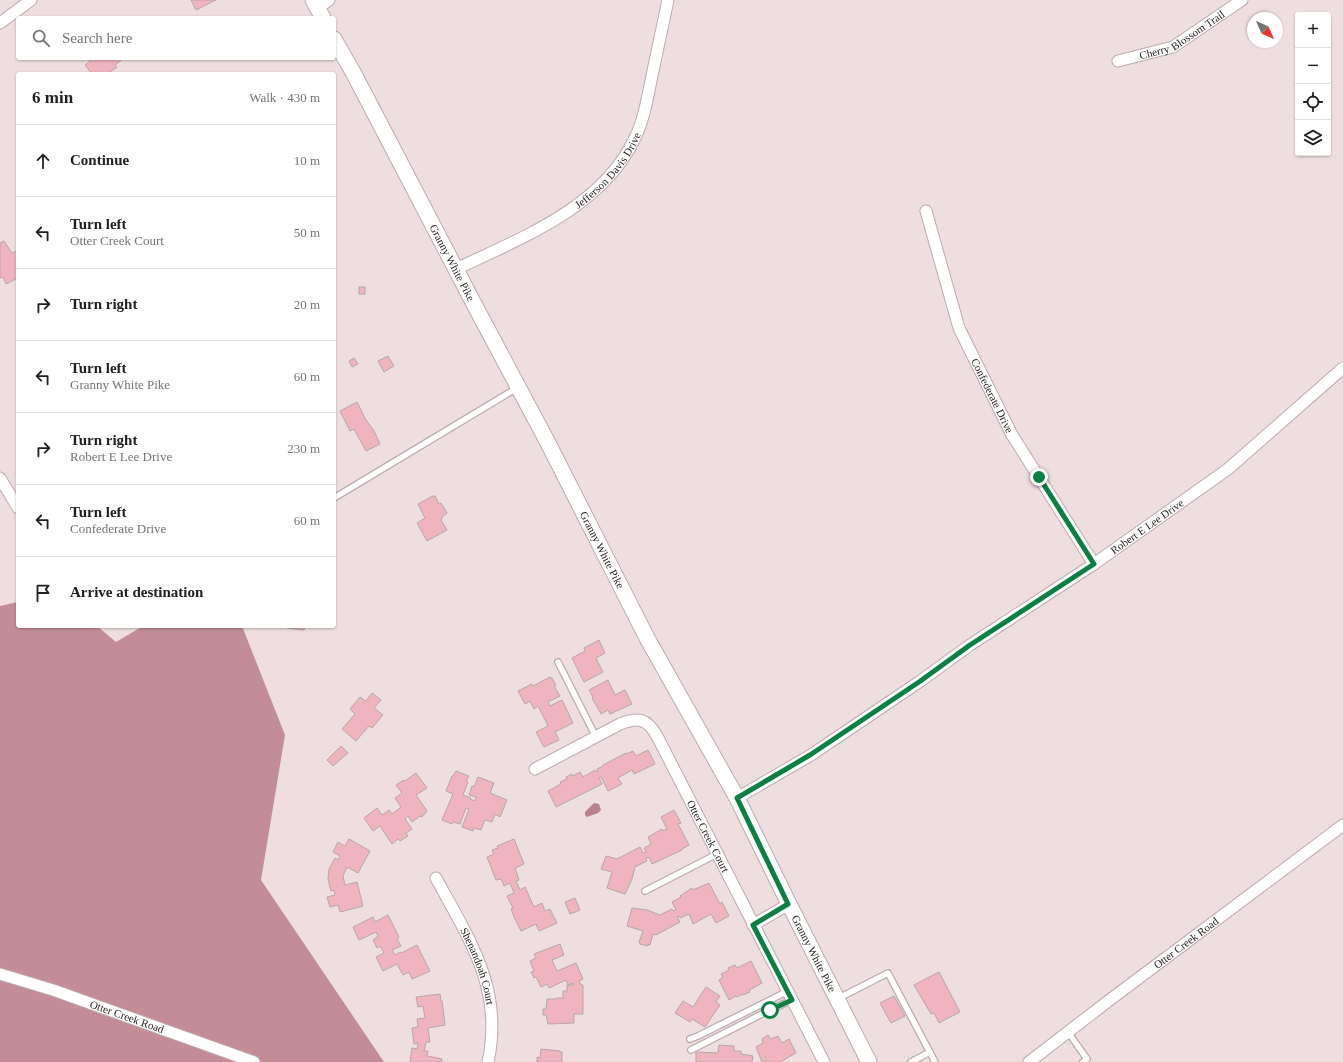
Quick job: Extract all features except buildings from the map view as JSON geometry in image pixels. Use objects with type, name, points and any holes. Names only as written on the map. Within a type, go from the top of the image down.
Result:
[{"type":"main road","name":"Granny White Pike","points":[[336,42],[519,387],[647,638],[737,798],[788,904],[869,1062]]},
{"type":"street","points":[[0,23],[31,0]]},
{"type":"street","name":"Jefferson Davis Drive","points":[[456,269],[518,239],[575,208],[615,170],[627,154],[645,110],[668,0]]},
{"type":"street","name":"Cherry Blossom Trail","points":[[1118,61],[1173,47],[1242,0]]},
{"type":"street","name":"Confederate Drive","points":[[926,211],[959,328],[1012,435],[1094,564]]},
{"type":"street","name":"Robert E Lee Drive","points":[[737,798],[810,755],[919,682],[970,645],[1094,564],[1228,469],[1343,368]]},
{"type":"street","points":[[0,478],[16,505]]},
{"type":"street","name":"Otter Creek Court","points":[[535,769],[628,721],[641,720],[653,729],[824,1062]]},
{"type":"street","name":"Otter Creek Road","points":[[1030,1062],[1258,887],[1343,825]]},
{"type":"street","name":"Shenandoah Court","points":[[436,878],[470,942],[486,982],[493,1012],[492,1041],[488,1062]]},
{"type":"street","points":[[753,925],[788,904]]},
{"type":"street","name":"Otter Creek Road","points":[[0,974],[53,990],[254,1062]]},
{"type":"lane","points":[[336,497],[519,387]]},
{"type":"lane","points":[[558,662],[596,737]]},
{"type":"lane","points":[[645,891],[717,854]]},
{"type":"lane","points":[[837,999],[888,973],[935,1062]]},
{"type":"lane","points":[[690,1039],[790,996]]},
{"type":"lane","points":[[691,1050],[740,1025],[790,996]]},
{"type":"lane","points":[[736,1018],[740,1025]]},
{"type":"lane","points":[[1068,1032],[1087,1059],[1083,1062]]},
{"type":"lane","points":[[912,1062],[930,1052]]},
{"type":"shaded area","points":[[16,602],[16,628],[99,628],[116,642],[140,628],[243,628],[285,735],[261,880],[384,1062],[0,1062],[0,606]]},
{"type":"shaded area","points":[[594,803],[599,804],[601,810],[598,813],[587,817],[585,812]]},
{"type":"route","points":[[770,1010],[792,1000],[753,925],[788,904],[737,798],[810,755],[919,682],[970,645],[1094,564],[1039,477]]}]
